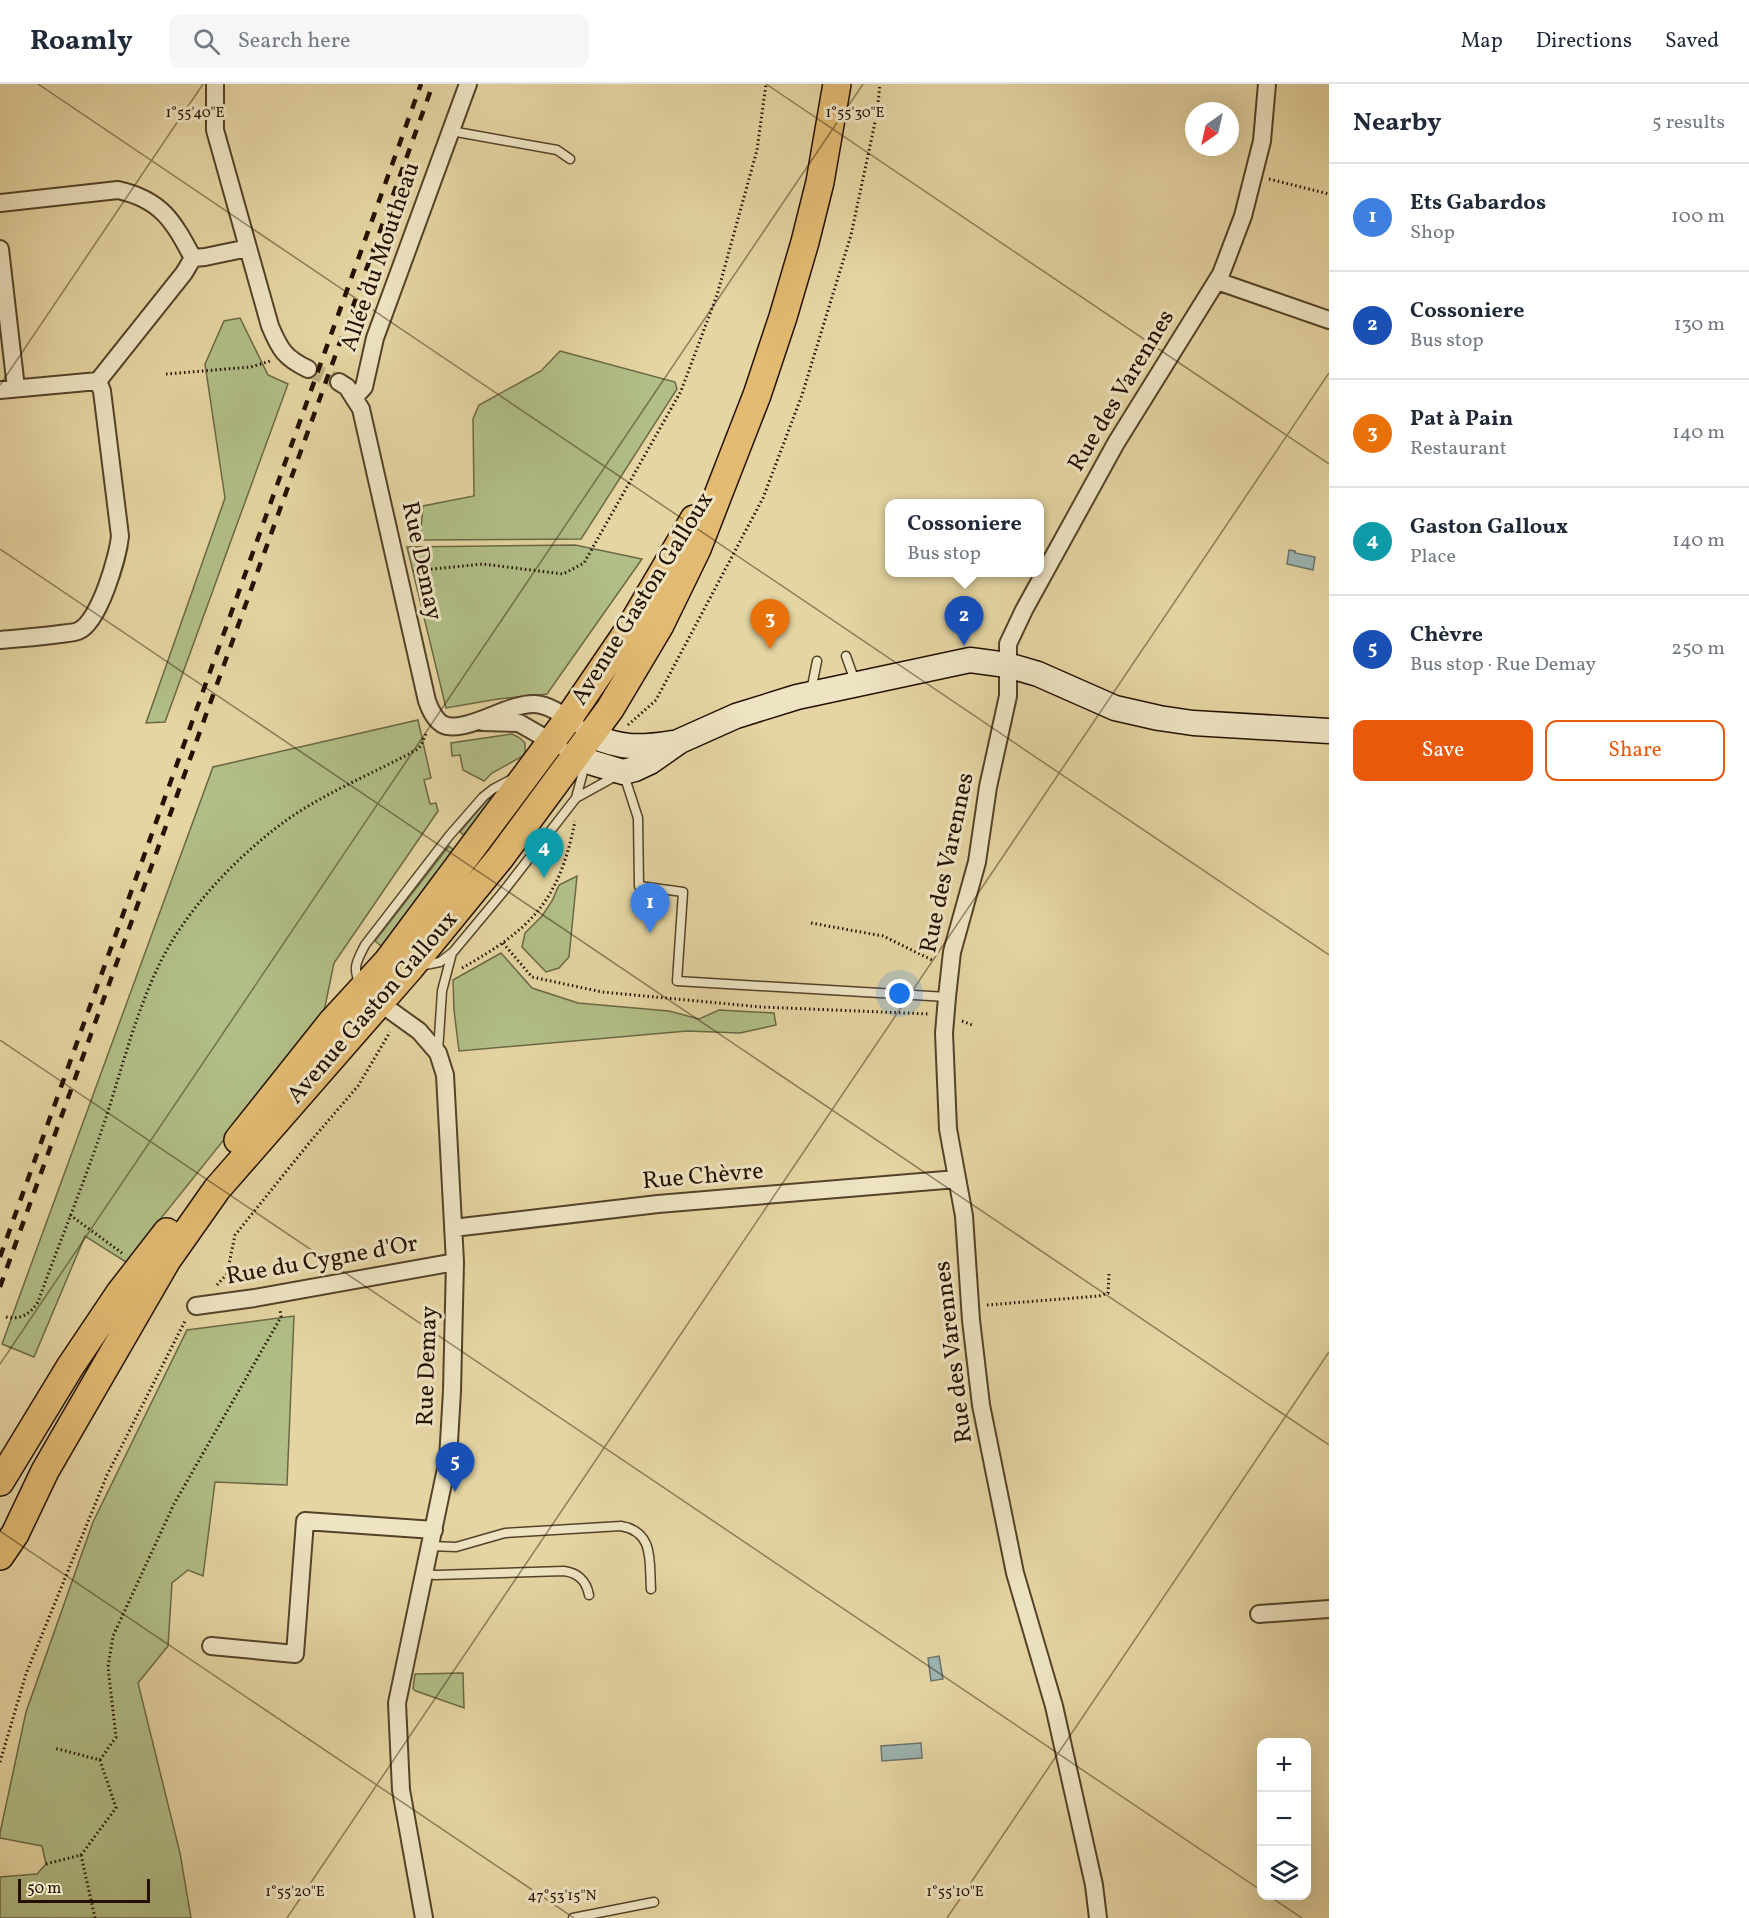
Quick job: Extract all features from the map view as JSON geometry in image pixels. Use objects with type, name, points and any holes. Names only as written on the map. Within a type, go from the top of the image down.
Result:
[{"type":"main road","name":"Avenue Gaston Galloux","points":[[173,1224],[331,1023],[410,968],[585,750],[610,709],[664,616],[698,549],[760,384],[802,253],[820,182],[837,84]]},
{"type":"main road","name":"Avenue Gaston Galloux","points":[[0,1556],[15,1534],[45,1471],[167,1260],[217,1189],[371,996],[387,962],[568,718],[630,628],[733,454]]},
{"type":"main road","points":[[0,1482],[76,1358],[119,1294],[173,1224]]},
{"type":"main road","points":[[0,1535],[52,1420],[173,1224]]},
{"type":"street","points":[[215,84],[215,130],[270,326],[278,346],[288,358],[308,369]]},
{"type":"street","name":"Allée du Moutheau","points":[[355,397],[364,387],[375,338],[468,84]]},
{"type":"street","name":"Rue des Varennes","points":[[1044,573],[1116,443],[1221,274],[1243,216],[1262,141],[1267,84]]},
{"type":"street","points":[[0,203],[118,190],[136,194],[159,208],[176,227],[193,258]]},
{"type":"street","points":[[193,258],[248,248]]},
{"type":"street","points":[[0,249],[8,389],[98,381],[184,273],[193,258]]},
{"type":"street","points":[[1217,281],[1329,320]]},
{"type":"street","points":[[0,640],[79,631],[97,612],[119,551],[120,536],[102,391],[98,381]]},
{"type":"street","name":"Rue Demay","points":[[339,381],[347,387],[362,409],[427,701],[432,713],[443,724],[454,727],[521,704],[537,704],[568,718],[585,750]]},
{"type":"street","name":"Rue des Varennes","points":[[1042,577],[1008,645],[1008,696],[988,787],[978,862],[954,941],[946,997],[944,1033],[948,1129],[964,1216],[970,1306],[981,1405],[1013,1562],[1054,1706],[1094,1885],[1098,1918]]},
{"type":"street","points":[[585,750],[623,772],[650,762],[680,741],[736,716],[810,694],[970,660],[1007,664],[1038,674],[1115,708],[1159,718],[1193,723],[1329,731]]},
{"type":"street","name":"Rue Demay","points":[[473,722],[519,723],[551,741],[585,750]]},
{"type":"street","points":[[585,750],[606,742],[642,747],[680,741]]},
{"type":"street","name":"Rue Demay","points":[[371,996],[419,1031],[438,1053],[445,1075],[455,1262],[448,1459],[397,1703],[400,1790],[424,1918]]},
{"type":"street","name":"Rue Chèvre","points":[[453,1228],[658,1204],[957,1179]]},
{"type":"street","name":"Rue du Cygne d'Or","points":[[196,1306],[455,1262]]},
{"type":"street","points":[[211,1646],[295,1654],[305,1521],[433,1538]]},
{"type":"street","points":[[1259,1614],[1329,1609]]},
{"type":"lane","points":[[451,131],[558,150],[570,159]]},
{"type":"lane","points":[[846,657],[856,684]]},
{"type":"lane","points":[[810,694],[817,661]]},
{"type":"lane","points":[[576,798],[585,750]]},
{"type":"lane","points":[[410,968],[440,962],[453,952],[576,798],[623,772],[638,818],[639,886],[683,892],[677,981],[946,997]]},
{"type":"lane","points":[[438,1053],[442,991],[453,952]]},
{"type":"lane","points":[[433,1538],[456,1547],[505,1533],[621,1526],[633,1528],[642,1535],[647,1543],[651,1589]]},
{"type":"lane","points":[[424,1574],[564,1571],[571,1572],[583,1580],[588,1595]]},
{"type":"lane","points":[[573,1918],[654,1902]]},
{"type":"path","points":[[399,573],[483,564],[563,574],[584,563],[681,391],[717,296],[757,150],[766,84]]},
{"type":"path","points":[[627,726],[656,700],[763,498],[802,395],[851,235],[877,113],[880,84]]},
{"type":"path","points":[[1252,177],[1329,194]]},
{"type":"path","points":[[166,374],[253,367],[270,361]]},
{"type":"path","points":[[6,1317],[20,1318],[34,1308],[100,1135],[132,1035],[160,963],[201,900],[272,831],[357,778],[418,749],[426,734]]},
{"type":"path","points":[[461,968],[492,951],[525,927],[535,916],[562,872],[570,848],[575,817]]},
{"type":"path","points":[[811,923],[883,936],[950,968]]},
{"type":"path","points":[[0,1761],[26,1674],[107,1475],[184,1323],[196,1306],[227,1274],[235,1235],[358,1086],[388,1036]]},
{"type":"path","points":[[70,1215],[129,1258]]},
{"type":"path","points":[[970,1306],[1099,1296],[1108,1293],[1109,1274]]},
{"type":"path","points":[[100,1760],[116,1737],[108,1667],[113,1636],[174,1504],[281,1317],[276,1294]]},
{"type":"path","points":[[54,1748],[100,1760]]},
{"type":"path","points":[[46,1864],[81,1856],[116,1808],[100,1760]]},
{"type":"path","points":[[81,1856],[95,1918]]},
{"type":"green space","points":[[240,318],[268,375],[288,384],[165,722],[146,723],[225,498],[205,364],[224,321]]},
{"type":"green space","points":[[560,351],[675,382],[677,389],[581,539],[420,540],[423,506],[474,496],[473,419],[479,405],[541,371]]},
{"type":"green space","points":[[575,545],[642,559],[547,694],[446,708],[407,547]]},
{"type":"green space","points":[[418,720],[431,778],[424,780],[430,804],[436,803],[438,811],[334,963],[323,1016],[126,1262],[85,1236],[34,1357],[2,1344],[213,767]]},
{"type":"green space","points":[[512,734],[525,743],[525,753],[492,773],[484,781],[463,770],[460,755],[452,756],[451,743]]},
{"type":"green space","points":[[498,793],[467,837],[460,832],[487,800]]},
{"type":"green space","points":[[449,846],[456,852],[382,947],[375,941]]},
{"type":"green space","points":[[577,876],[569,957],[559,968],[546,972],[522,947],[525,933],[542,916],[559,885]]},
{"type":"green space","points":[[501,953],[532,988],[578,1003],[669,1011],[699,1019],[719,1010],[774,1013],[776,1025],[740,1033],[687,1031],[459,1051],[453,980]]},
{"type":"green space","points":[[294,1316],[287,1485],[215,1482],[203,1576],[188,1570],[172,1583],[168,1646],[138,1683],[180,1853],[191,1918],[0,1918],[0,1877],[37,1874],[46,1864],[42,1846],[0,1838],[0,1833],[26,1712],[93,1522],[187,1330]]},
{"type":"green space","points":[[463,1673],[464,1708],[413,1689],[415,1674]]},
{"type":"water","points":[[1289,550],[1315,557],[1313,570],[1287,564]]},
{"type":"water","points":[[939,1656],[943,1679],[931,1681],[928,1658]]},
{"type":"water","points":[[921,1743],[922,1758],[882,1761],[881,1746]]},
{"type":"tunnel","points":[[308,369],[339,382]]},
{"type":"railway","points":[[0,1257],[421,84]]},
{"type":"railway","points":[[0,1287],[433,84]]},
{"type":"place","name":"Cossoniere","points":[[964,646]]},
{"type":"place","name":"Pat à Pain","points":[[770,649]]},
{"type":"place","name":"Gaston Galloux","points":[[544,878]]},
{"type":"place","name":"Ets Gabardos","points":[[650,933]]},
{"type":"place","name":"Chèvre","points":[[455,1492]]}]
